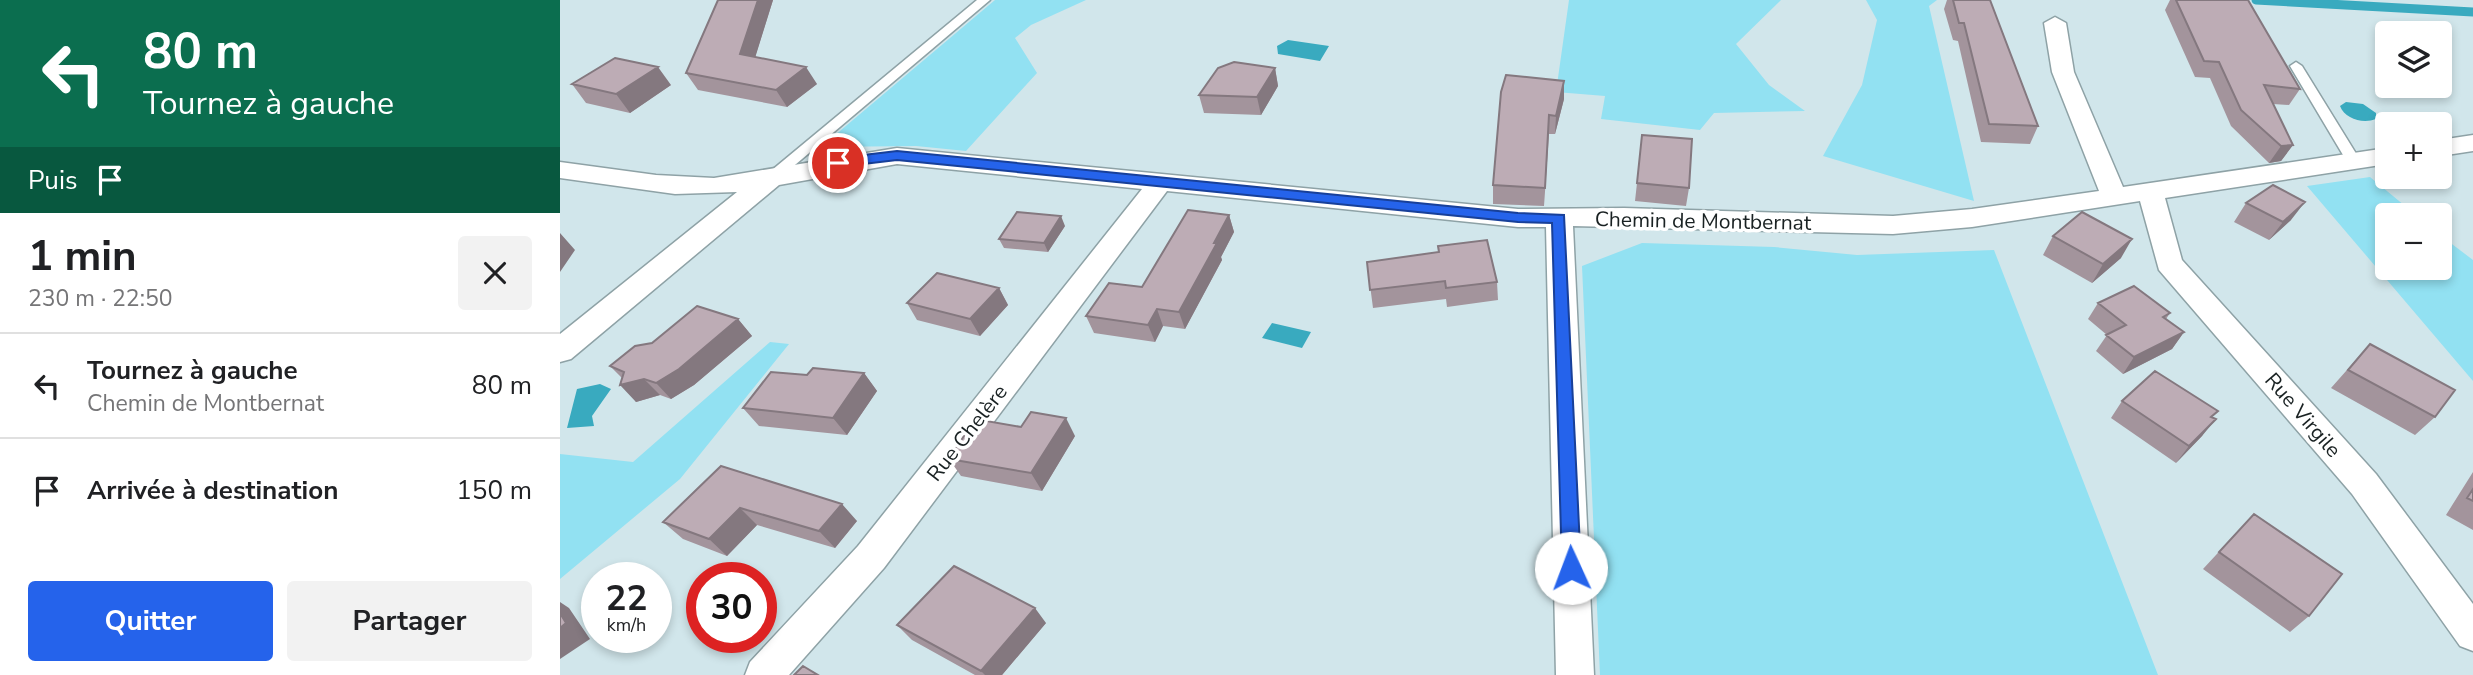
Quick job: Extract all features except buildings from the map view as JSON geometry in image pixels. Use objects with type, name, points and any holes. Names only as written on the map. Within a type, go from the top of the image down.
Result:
[{"type":"street","points":[[2055,23],[2063,72],[2114,196]]},
{"type":"street","points":[[2452,146],[2473,143]]},
{"type":"street","name":"Chemin de Montbernat","points":[[560,170],[682,186],[715,186],[770,179],[860,158],[897,156],[1518,218],[1624,217],[1893,225],[1972,218],[2375,157]]},
{"type":"street","points":[[560,351],[770,179]]},
{"type":"street","name":"Rue Chelère","points":[[764,675],[871,557],[1160,183]]},
{"type":"street","name":"Rue Virgile","points":[[2150,190],[2169,263],[2364,484],[2473,634]]},
{"type":"street","points":[[1559,218],[1575,675]]},
{"type":"lane","points":[[770,179],[984,0]]},
{"type":"lane","points":[[2296,66],[2353,160]]},
{"type":"shaded area","points":[[995,0],[1086,0],[1031,25],[1015,38],[1037,73],[966,151],[916,146],[821,147]]},
{"type":"shaded area","points":[[1569,0],[1781,0],[1736,44],[1769,85],[1805,111],[1714,113],[1700,130],[1601,119],[1605,96],[1556,92]]},
{"type":"shaded area","points":[[1866,0],[1937,0],[1929,6],[1974,201],[1823,156],[1862,85],[1877,20]]},
{"type":"shaded area","points":[[1288,40],[1329,46],[1320,61],[1278,54],[1277,46]]},
{"type":"shaded area","points":[[2346,102],[2363,104],[2375,112],[2375,119],[2355,119],[2346,114],[2340,106]]},
{"type":"shaded area","points":[[2370,177],[2375,181],[2375,189],[2385,189],[2401,203],[2375,203],[2375,266],[2307,186]]},
{"type":"shaded area","points":[[1642,243],[1774,247],[1857,255],[1994,250],[2158,675],[1600,675],[1582,266]]},
{"type":"shaded area","points":[[2452,244],[2473,260],[2473,381],[2387,280],[2452,280]]},
{"type":"shaded area","points":[[1272,323],[1311,332],[1302,348],[1262,338]]},
{"type":"shaded area","points":[[770,342],[789,344],[680,479],[560,579],[560,454],[633,462]]},
{"type":"shaded area","points":[[600,384],[611,389],[592,416],[594,426],[567,428],[577,389]]},
{"type":"waterway","points":[[2256,0],[2473,12]]},
{"type":"route","points":[[838,163],[860,158],[897,156],[1518,218],[1559,218],[1571,568]]}]
